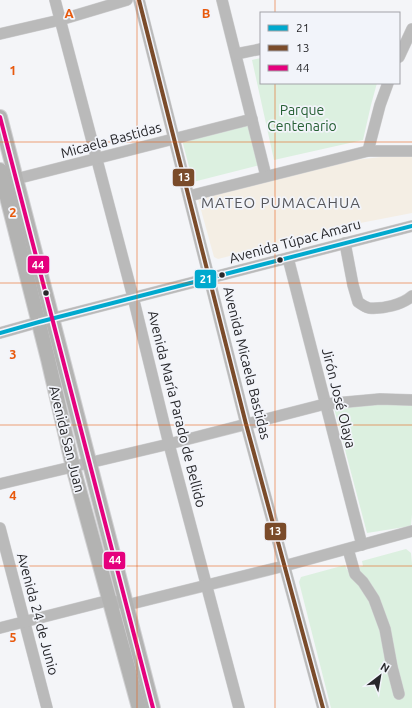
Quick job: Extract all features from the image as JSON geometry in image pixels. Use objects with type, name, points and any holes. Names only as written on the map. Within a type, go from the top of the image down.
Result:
[{"type":"main road","name":"Avenida San Juan","points":[[0,117],[5,179],[73,467],[139,708]]},
{"type":"main road","name":"Avenida San Juan","points":[[5,179],[52,318],[153,708]]},
{"type":"street","name":"Avenida María Parado de Bellido","points":[[55,0],[98,159],[169,444],[239,708]]},
{"type":"street","points":[[0,34],[60,20],[127,0]]},
{"type":"street","name":"Avenida Micaela Bastidas","points":[[139,0],[246,424],[323,708]]},
{"type":"street","points":[[222,0],[266,176]]},
{"type":"street","points":[[400,55],[412,29]]},
{"type":"street","points":[[236,54],[260,49]]},
{"type":"street","points":[[368,151],[380,105],[388,84]]},
{"type":"street","name":"Micaela Bastidas","points":[[5,179],[98,159],[252,119]]},
{"type":"street","points":[[189,196],[368,151],[412,151]]},
{"type":"street","name":"Avenida Túpac Amaru","points":[[0,333],[52,318],[412,226]]},
{"type":"street","points":[[346,243],[353,285],[358,302],[369,308],[393,306],[402,303],[412,296]]},
{"type":"street","name":"Jirón José Olaya","points":[[288,258],[362,545]]},
{"type":"street","points":[[0,484],[169,444],[325,404],[380,399],[412,400]]},
{"type":"street","name":"Avenida 24 de Junio","points":[[0,528],[47,708]]},
{"type":"street","points":[[0,628],[110,600],[127,605],[284,566],[412,531]]},
{"type":"street","points":[[348,549],[355,574],[363,582],[374,599],[385,629],[399,694]]},
{"type":"shaded area","points":[[389,156],[412,156],[412,213],[355,224],[218,259],[214,257],[198,199],[355,160]]},
{"type":"green space","name":"Parque Centenario","points":[[260,58],[260,84],[377,84],[363,140],[274,160],[252,60]]},
{"type":"green space","points":[[250,122],[260,165],[193,182],[182,140]]},
{"type":"green space","points":[[371,403],[412,405],[412,514],[411,526],[367,533],[334,408]]},
{"type":"green space","points":[[406,549],[411,553],[412,564],[412,708],[331,708],[299,582],[301,577],[345,565],[347,570],[363,566],[362,561]]},
{"type":"transit line","name":"13","points":[[139,0],[246,424],[323,708]]},
{"type":"transit line","name":"44","points":[[0,117],[153,708]]},
{"type":"transit line","name":"21","points":[[0,333],[412,226]]},
{"type":"district","name":"MATEO PUMACAHUA","points":[[281,202]]}]
